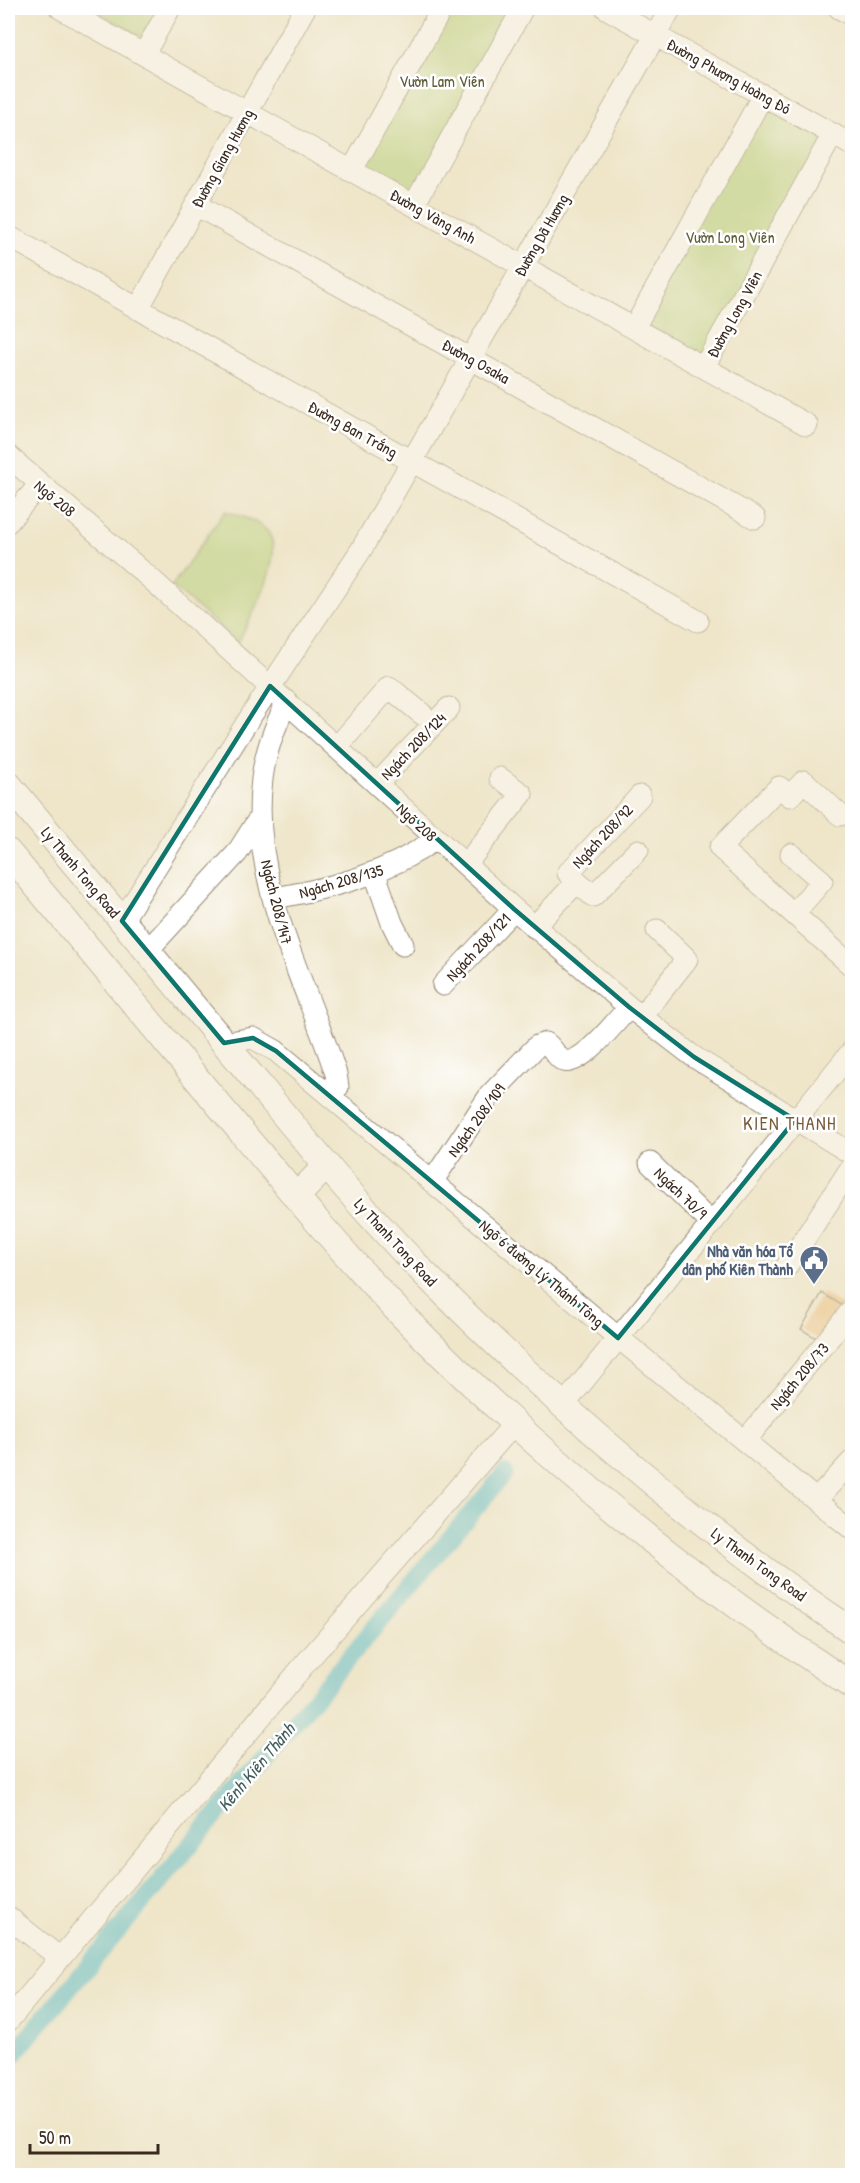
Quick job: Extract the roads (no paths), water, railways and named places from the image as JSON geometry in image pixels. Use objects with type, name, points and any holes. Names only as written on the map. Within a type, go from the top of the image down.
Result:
[{"type":"main road","name":"Ly Thanh Tong Road","points":[[8,784],[327,1165],[426,1275],[563,1406],[726,1541],[852,1631]]},
{"type":"main road","points":[[8,852],[296,1197],[402,1315],[514,1424],[612,1508],[702,1581],[852,1686]]},
{"type":"main road","points":[[296,1197],[327,1165]]},
{"type":"street","points":[[144,54],[170,8]]},
{"type":"street","name":"Đường Giang Hương","points":[[138,309],[305,8]]},
{"type":"street","points":[[352,170],[442,8]]},
{"type":"street","points":[[414,205],[523,8]]},
{"type":"street","name":"Đường Phượng Hoàng Đỏ","points":[[606,8],[852,145]]},
{"type":"street","name":"Đường Dã Hương","points":[[122,921],[270,687],[357,557],[671,8]]},
{"type":"street","points":[[839,8],[852,15]]},
{"type":"street","name":"Đường Vàng Anh","points":[[72,10],[144,54],[807,425]]},
{"type":"street","points":[[634,328],[763,95]]},
{"type":"street","name":"Đường Long Viên","points":[[704,368],[833,134]]},
{"type":"street","name":"Đường Osaka","points":[[196,205],[755,518]]},
{"type":"street","name":"Đường Ban Trắng","points":[[8,236],[698,621]]},
{"type":"street","name":"Ngõ 208","points":[[8,456],[151,579],[534,927],[635,1012],[694,1057],[852,1154]]},
{"type":"street","points":[[8,522],[39,485]]},
{"type":"street","points":[[337,747],[389,687],[422,714]]},
{"type":"street","name":"Ngách 208/147","points":[[286,701],[266,758],[260,817],[274,898],[294,965],[336,1074],[338,1086],[331,1097]]},
{"type":"street","name":"Ngách 208/124","points":[[377,784],[449,708]]},
{"type":"street","points":[[466,864],[522,794],[500,778]]},
{"type":"street","points":[[840,815],[804,781],[789,796],[779,787],[720,848],[795,912],[852,966]]},
{"type":"street","name":"Ngách 208/92","points":[[534,927],[577,882],[568,873],[640,796]]},
{"type":"street","points":[[147,951],[237,853],[260,817]]},
{"type":"street","name":"Ngách 208/135","points":[[274,898],[314,891],[375,874],[415,854],[436,839]]},
{"type":"street","points":[[577,882],[593,896],[638,850]]},
{"type":"street","points":[[791,855],[822,880],[795,912]]},
{"type":"street","points":[[375,874],[392,923],[403,945]]},
{"type":"street","name":"Ngách 208/121","points":[[443,985],[514,909]]},
{"type":"street","points":[[635,1012],[687,959],[657,930]]},
{"type":"street","name":"Ngách 208/109","points":[[432,1182],[490,1095],[537,1046],[546,1043],[563,1061],[570,1062],[578,1059],[635,1012]]},
{"type":"street","name":"Ngõ 6 đường Lý Thánh Tông","points":[[224,1044],[246,1038],[261,1041],[852,1529]]},
{"type":"street","points":[[563,1406],[852,1051]]},
{"type":"street","name":"Ngách 70/9","points":[[650,1163],[711,1222]]},
{"type":"street","points":[[785,1269],[852,1166]]},
{"type":"street","name":"Ngách 208/73","points":[[745,1441],[852,1310]]},
{"type":"street","points":[[8,2021],[304,1665],[514,1424]]},
{"type":"street","points":[[816,1500],[852,1461]]},
{"type":"street","points":[[8,1917],[60,1958]]},
{"type":"waterway","name":"Kênh Kiên Thành","points":[[8,2061],[505,1473]]},
{"type":"place","name":"Nhà văn hóa Tổ dân phố Kiên Thành","points":[[814,1286]]},
{"type":"district","name":"KIEN THANH","points":[[790,1123]]},
{"type":"park label","name":"Vườn Lam Viên","points":[[442,81]]},
{"type":"park label","name":"Vườn Long Viên","points":[[730,237]]}]
